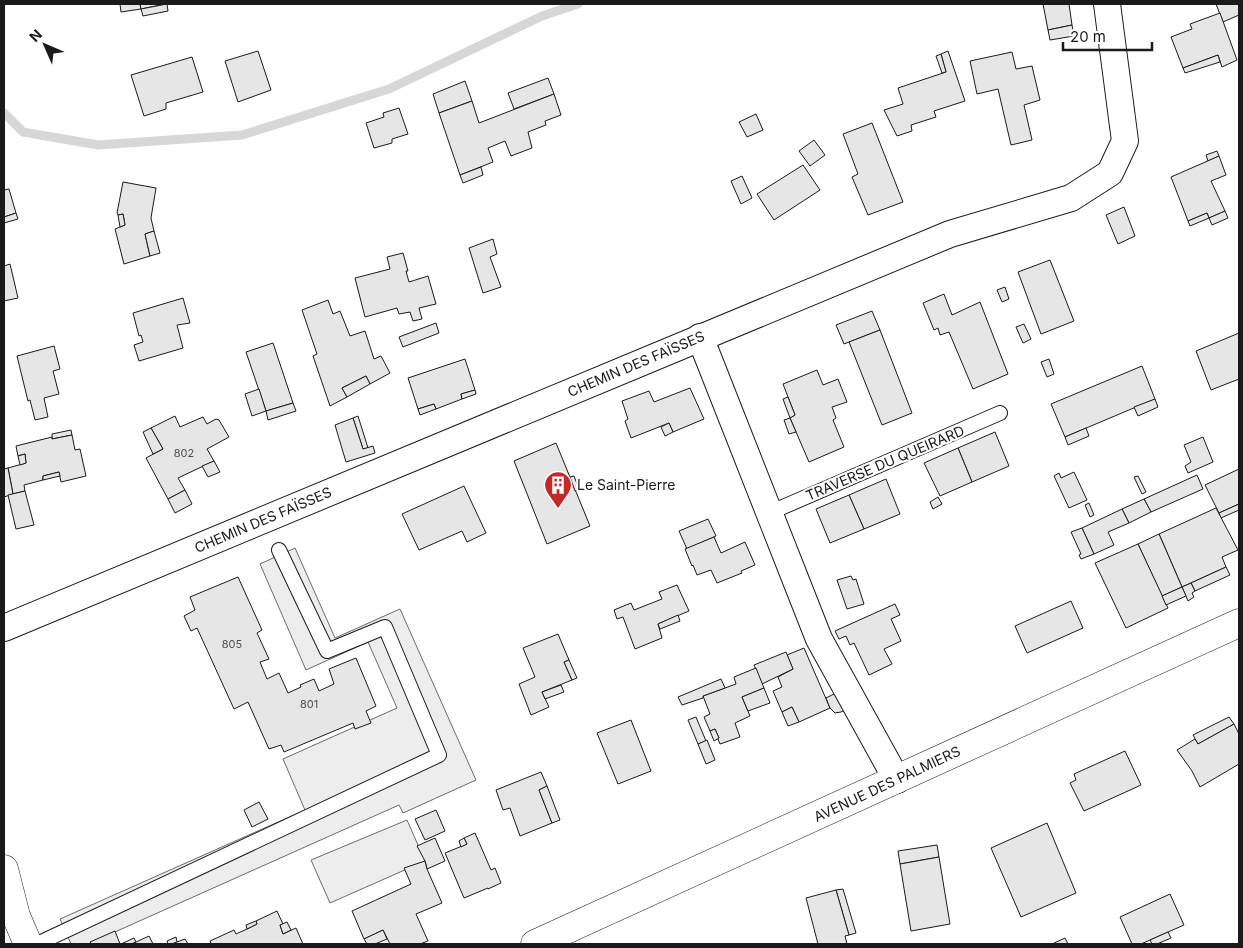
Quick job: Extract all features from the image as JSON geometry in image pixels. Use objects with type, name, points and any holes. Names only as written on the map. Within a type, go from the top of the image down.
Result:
[{"type":"main road","name":"AVENUE DES PALMIERS","points":[[535,944],[1239,623]]},
{"type":"main road","points":[[4,869],[16,916],[28,944]]},
{"type":"street","name":"CHEMIN DES FAÏSSES","points":[[4,628],[950,234],[1071,198],[1110,173],[1125,141],[1107,4]]},
{"type":"street","points":[[700,337],[819,639],[897,780]]},
{"type":"lane","name":"TRAVERSE DU QUEIRARD","points":[[769,513],[1000,414]]},
{"type":"lane","points":[[37,944],[439,755],[385,627],[327,651],[278,550]]},
{"type":"shaded area","points":[[295,548],[335,638],[400,609],[476,780],[403,813],[399,805],[88,944],[71,944],[60,919],[305,810],[283,759],[397,708],[368,642],[306,670],[260,564]]},
{"type":"shaded area","points":[[407,820],[425,861],[330,903],[311,860]]},
{"type":"building","points":[[120,4],[140,4],[141,9],[121,12]]},
{"type":"building","points":[[140,4],[166,4],[141,9]]},
{"type":"building","points":[[167,4],[168,11],[143,16],[141,9]]},
{"type":"building","points":[[1043,4],[1069,4],[1072,25],[1048,30]]},
{"type":"building","points":[[1216,4],[1239,4],[1239,15],[1223,22]]},
{"type":"building","points":[[1220,13],[1237,60],[1222,67],[1218,55],[1183,68],[1171,37],[1192,29],[1190,24]]},
{"type":"building","points":[[1072,25],[1074,36],[1050,40],[1048,30]]},
{"type":"building","points":[[258,51],[271,90],[238,102],[225,61]]},
{"type":"building","points":[[948,51],[965,101],[934,111],[936,117],[911,125],[912,131],[897,136],[884,110],[903,104],[898,88],[946,72],[941,54]]},
{"type":"building","points":[[1012,52],[1016,69],[1032,66],[1040,100],[1024,105],[1032,140],[1011,145],[998,89],[977,94],[970,61]]},
{"type":"building","points":[[941,54],[946,72],[942,73],[936,56]]},
{"type":"building","points":[[1218,55],[1220,62],[1185,73],[1183,68]]},
{"type":"building","points":[[192,57],[203,92],[166,103],[166,109],[144,116],[131,75]]},
{"type":"building","points":[[548,78],[554,94],[514,109],[508,93]]},
{"type":"building","points":[[465,81],[472,101],[439,113],[433,94]]},
{"type":"building","points":[[554,94],[561,115],[545,121],[546,125],[528,132],[532,148],[511,156],[505,141],[488,148],[493,162],[460,175],[439,113],[472,101],[479,123]]},
{"type":"building","points":[[399,108],[408,134],[392,139],[392,143],[374,148],[366,123],[384,117],[383,113]]},
{"type":"building","points":[[756,114],[763,130],[747,137],[739,122]]},
{"type":"building","points":[[872,123],[903,202],[868,215],[852,177],[858,174],[843,134]]},
{"type":"building","points":[[814,140],[825,155],[810,166],[799,151]]},
{"type":"building","points":[[1217,151],[1219,156],[1208,161],[1206,155]]},
{"type":"building","points":[[1219,156],[1226,175],[1211,181],[1225,211],[1209,218],[1207,213],[1188,221],[1171,177]]},
{"type":"building","points":[[803,165],[820,190],[774,220],[757,194]]},
{"type":"building","points":[[481,167],[483,175],[463,183],[460,175]]},
{"type":"building","points":[[742,176],[752,198],[741,204],[731,181]]},
{"type":"building","points":[[123,182],[156,188],[151,218],[154,231],[145,234],[150,256],[124,264],[115,229],[125,225],[123,214],[118,215],[117,213]]},
{"type":"building","points":[[9,189],[16,213],[4,217],[4,190]]},
{"type":"building","points":[[1124,207],[1135,236],[1118,244],[1106,215]]},
{"type":"building","points":[[1225,211],[1228,218],[1212,225],[1209,218]]},
{"type":"building","points":[[16,213],[18,219],[4,223],[4,217]]},
{"type":"building","points":[[1207,213],[1209,218],[1190,226],[1188,221]]},
{"type":"building","points":[[123,214],[125,225],[120,227],[118,215]]},
{"type":"building","points":[[154,231],[160,253],[150,256],[145,234]]},
{"type":"building","points":[[493,239],[497,254],[490,257],[501,287],[483,293],[469,248]]},
{"type":"building","points":[[403,253],[409,282],[428,276],[436,304],[419,308],[422,319],[413,321],[410,312],[399,314],[397,308],[365,317],[355,278],[390,269],[387,257]]},
{"type":"building","points":[[1050,260],[1074,321],[1041,334],[1018,272]]},
{"type":"building","points":[[10,264],[18,298],[4,301],[4,266]]},
{"type":"building","points":[[1005,287],[1009,299],[1002,302],[997,290]]},
{"type":"building","points":[[944,294],[952,315],[980,302],[1008,374],[973,389],[949,332],[940,335],[938,328],[934,330],[923,303]]},
{"type":"building","points":[[183,298],[190,323],[177,325],[183,348],[139,361],[134,345],[143,342],[141,335],[139,336],[133,313]]},
{"type":"building","points":[[328,300],[333,314],[340,311],[350,336],[365,331],[374,359],[381,356],[390,373],[370,384],[366,376],[342,388],[347,397],[330,406],[313,356],[317,354],[302,310]]},
{"type":"building","points":[[872,311],[880,330],[844,344],[836,325]]},
{"type":"building","points":[[436,323],[439,333],[403,347],[399,337]]},
{"type":"building","points":[[1024,324],[1031,339],[1023,343],[1016,327]]},
{"type":"building","points":[[880,330],[912,413],[882,425],[849,342]]},
{"type":"building","points":[[1239,333],[1239,379],[1211,390],[1196,351]]},
{"type":"building","points":[[273,343],[293,403],[266,411],[246,352]]},
{"type":"building","points":[[54,346],[60,369],[53,371],[59,394],[44,398],[48,417],[35,420],[30,400],[28,401],[17,356]]},
{"type":"building","points":[[465,359],[475,390],[461,394],[462,399],[436,409],[434,404],[418,409],[408,378]]},
{"type":"building","points":[[1049,359],[1054,374],[1047,377],[1041,362]]},
{"type":"building","points":[[1142,366],[1155,399],[1065,437],[1051,404]]},
{"type":"building","points":[[817,370],[823,385],[838,379],[847,402],[832,407],[836,418],[833,420],[844,447],[809,462],[790,418],[795,415],[783,384]]},
{"type":"building","points":[[366,376],[370,384],[347,397],[342,388]]},
{"type":"building","points":[[690,388],[704,419],[673,432],[669,423],[631,438],[625,421],[628,419],[622,401],[649,391],[654,402]]},
{"type":"building","points":[[259,389],[266,411],[252,416],[245,394]]},
{"type":"building","points":[[475,390],[476,394],[462,399],[461,394]]},
{"type":"building","points":[[788,397],[795,415],[790,418],[783,399]]},
{"type":"building","points":[[1155,399],[1158,407],[1138,416],[1134,407]]},
{"type":"building","points":[[293,403],[296,411],[268,420],[266,411]]},
{"type":"building","points":[[434,404],[436,409],[420,415],[418,409]]},
{"type":"building","points":[[175,416],[180,427],[203,417],[207,424],[216,419],[219,420],[229,437],[207,449],[214,461],[178,478],[185,490],[168,499],[146,458],[163,449],[151,428]]},
{"type":"building","points":[[358,416],[368,448],[363,449],[353,418]]},
{"type":"building","points":[[353,418],[363,449],[373,446],[375,453],[346,462],[335,425]]},
{"type":"building","points":[[790,418],[796,432],[789,434],[784,420]]},
{"type":"building","points":[[669,423],[673,432],[665,436],[661,427]]},
{"type":"building","points":[[151,428],[163,449],[153,454],[143,432]]},
{"type":"building","points":[[1086,428],[1089,436],[1068,445],[1065,437]]},
{"type":"building","points":[[71,430],[72,435],[52,439],[52,434]]},
{"type":"building","points":[[995,432],[1009,466],[972,482],[958,448]]},
{"type":"building","points":[[72,435],[75,450],[80,449],[86,476],[61,482],[59,472],[43,476],[43,480],[24,485],[25,491],[13,494],[8,468],[26,463],[25,454],[18,456],[16,446],[52,437],[52,439]]},
{"type":"building","points":[[1203,437],[1213,462],[1188,473],[1185,466],[1191,462],[1184,445]]},
{"type":"building","name":"Le Saint-Pierre","points":[[556,443],[590,526],[547,544],[514,461]]},
{"type":"building","points":[[958,448],[972,482],[940,496],[924,463]]},
{"type":"building","points":[[25,454],[26,463],[20,465],[18,456]]},
{"type":"building","points":[[214,461],[220,472],[208,477],[202,466]]},
{"type":"building","points":[[8,468],[13,494],[4,497],[4,469]]},
{"type":"building","points":[[1239,469],[1239,504],[1219,513],[1205,485]]},
{"type":"building","points":[[59,472],[60,476],[43,480],[43,476]]},
{"type":"building","points":[[1074,472],[1087,500],[1069,508],[1054,476],[1059,473],[1061,478]]},
{"type":"building","points":[[1197,475],[1203,489],[1151,512],[1144,499]]},
{"type":"building","points":[[574,476],[579,489],[575,491],[570,477]]},
{"type":"building","points":[[1138,476],[1146,492],[1142,494],[1134,477]]},
{"type":"building","points":[[886,479],[900,514],[864,529],[849,495]]},
{"type":"building","points":[[464,486],[486,533],[467,542],[462,531],[419,550],[402,514]]},
{"type":"building","points":[[185,490],[192,504],[175,513],[168,499]]},
{"type":"building","points":[[25,491],[34,525],[16,529],[8,495]]},
{"type":"building","points":[[849,495],[864,529],[830,543],[816,509]]},
{"type":"building","points":[[938,497],[942,504],[933,509],[930,502]]},
{"type":"building","points":[[1144,499],[1151,512],[1129,523],[1122,509]]},
{"type":"building","points":[[1089,503],[1094,515],[1090,517],[1085,505]]},
{"type":"building","points":[[1239,504],[1239,510],[1221,518],[1219,513]]},
{"type":"building","points":[[1216,508],[1238,550],[1222,557],[1226,567],[1182,587],[1159,534]]},
{"type":"building","points":[[1122,509],[1129,523],[1108,532],[1114,545],[1094,554],[1082,528]]},
{"type":"building","points":[[708,519],[716,536],[687,549],[679,531]]},
{"type":"building","points":[[1082,528],[1094,554],[1081,559],[1079,555],[1081,554],[1071,532]]},
{"type":"building","points":[[1159,534],[1182,587],[1162,596],[1138,544]]},
{"type":"building","points":[[714,537],[721,553],[745,542],[755,565],[741,571],[742,573],[717,583],[711,570],[697,575],[685,549]]},
{"type":"building","points":[[1138,544],[1168,608],[1126,628],[1095,563]]},
{"type":"building","points":[[1226,567],[1230,575],[1195,591],[1191,583]]},
{"type":"building","points":[[851,576],[853,580],[856,579],[864,604],[847,609],[837,580]]},
{"type":"building","points":[[238,577],[262,630],[257,633],[269,659],[260,662],[267,679],[279,673],[288,693],[314,679],[319,691],[334,684],[329,669],[356,658],[376,706],[366,711],[371,723],[355,729],[353,723],[284,752],[281,745],[269,749],[248,702],[234,709],[197,628],[191,631],[184,616],[195,610],[190,597]]},
{"type":"building","points":[[1191,583],[1195,591],[1192,593],[1194,597],[1188,601],[1182,587]]},
{"type":"building","points":[[677,585],[689,611],[658,624],[662,638],[635,649],[623,617],[617,619],[614,610],[631,603],[634,610],[662,599],[659,592]]},
{"type":"building","points":[[1182,587],[1186,596],[1166,605],[1162,596]]},
{"type":"building","points":[[1071,601],[1083,628],[1027,653],[1015,626]]},
{"type":"building","points":[[895,604],[900,615],[891,619],[901,641],[884,649],[892,664],[869,675],[854,643],[850,645],[846,636],[839,639],[835,631]]},
{"type":"building","points":[[678,615],[680,621],[660,629],[658,624]]},
{"type":"building","points":[[558,634],[569,660],[564,662],[572,680],[542,692],[549,707],[531,715],[519,684],[535,677],[523,648]]},
{"type":"building","points":[[804,648],[830,708],[799,722],[792,707],[782,712],[773,691],[782,687],[778,677],[793,669],[787,655]]},
{"type":"building","points":[[786,652],[793,669],[762,684],[754,665]]},
{"type":"building","points":[[569,660],[577,678],[572,680],[564,662]]},
{"type":"building","points":[[756,668],[764,688],[742,697],[750,716],[735,723],[740,737],[720,744],[715,729],[710,731],[704,717],[710,714],[703,696],[736,684],[734,677]]},
{"type":"building","points":[[721,679],[725,688],[682,705],[678,697]]},
{"type":"building","points":[[561,685],[564,692],[545,699],[542,692]]},
{"type":"building","points":[[764,688],[770,703],[748,711],[742,697]]},
{"type":"building","points":[[842,690],[850,707],[835,713],[830,708],[826,698]]},
{"type":"building","points":[[792,707],[799,722],[788,726],[782,712]]},
{"type":"building","points":[[696,717],[706,741],[698,744],[688,720]]},
{"type":"building","points":[[1229,717],[1234,724],[1198,744],[1193,735]]},
{"type":"building","points":[[631,720],[651,771],[618,784],[597,733]]},
{"type":"building","points":[[1234,724],[1239,734],[1239,764],[1200,787],[1192,771],[1177,750],[1195,739],[1198,744]]},
{"type":"building","points":[[715,729],[719,738],[714,741],[710,731]]},
{"type":"building","points":[[707,740],[715,760],[706,764],[698,744]]},
{"type":"building","points":[[1125,751],[1141,785],[1084,811],[1070,783],[1076,780],[1074,774]]},
{"type":"building","points":[[541,772],[547,786],[539,790],[552,823],[520,836],[510,808],[503,810],[496,790]]},
{"type":"building","points":[[547,786],[560,820],[552,823],[539,790]]},
{"type":"building","points":[[259,802],[268,819],[252,827],[244,810]]},
{"type":"building","points":[[436,810],[445,831],[425,840],[415,819]]},
{"type":"building","points":[[1047,823],[1076,893],[1021,917],[991,848]]},
{"type":"building","points":[[475,833],[491,870],[495,868],[501,883],[464,898],[445,853],[467,844],[464,838]]},
{"type":"building","points":[[435,838],[445,861],[427,869],[417,846]]},
{"type":"building","points":[[464,838],[467,844],[461,847],[459,841]]},
{"type":"building","points":[[937,845],[939,857],[900,864],[898,851]]},
{"type":"building","points":[[939,857],[950,924],[911,931],[900,864]]},
{"type":"building","points":[[425,861],[442,903],[416,914],[428,941],[420,944],[390,944],[383,930],[364,939],[352,911],[411,884],[404,868]]},
{"type":"building","points":[[843,889],[856,933],[849,935],[836,890]]},
{"type":"building","points":[[836,890],[849,935],[845,936],[847,944],[818,944],[806,898]]},
{"type":"building","points":[[1170,894],[1184,925],[1141,944],[1132,944],[1120,917]]},
{"type":"building","points":[[277,911],[283,924],[280,925],[283,934],[296,928],[303,944],[211,944],[210,941],[234,930],[236,934],[257,924],[256,921]]},
{"type":"building","points":[[256,921],[257,924],[247,929],[246,925]]},
{"type":"building","points":[[287,922],[291,930],[283,934],[280,925]]},
{"type":"building","points":[[383,930],[387,939],[375,944],[367,944],[364,939]]},
{"type":"building","points":[[115,931],[120,944],[92,944],[90,942]]},
{"type":"building","points":[[1168,932],[1171,938],[1157,944],[1152,944],[1150,940]]},
{"type":"building","points":[[149,936],[153,944],[131,944],[136,942]]},
{"type":"building","points":[[176,937],[177,942],[168,944],[167,941]]},
{"type":"building","points":[[134,938],[136,942],[121,944]]},
{"type":"building","points":[[1065,938],[1068,944],[1052,944]]},
{"type":"building","points":[[185,939],[188,944],[172,944],[177,942]]},
{"type":"waterway","points":[[4,113],[23,132],[98,145],[242,135],[389,89],[542,16],[578,4]]},
{"type":"place","name":"Le Saint-Pierre","points":[[558,509]]}]
